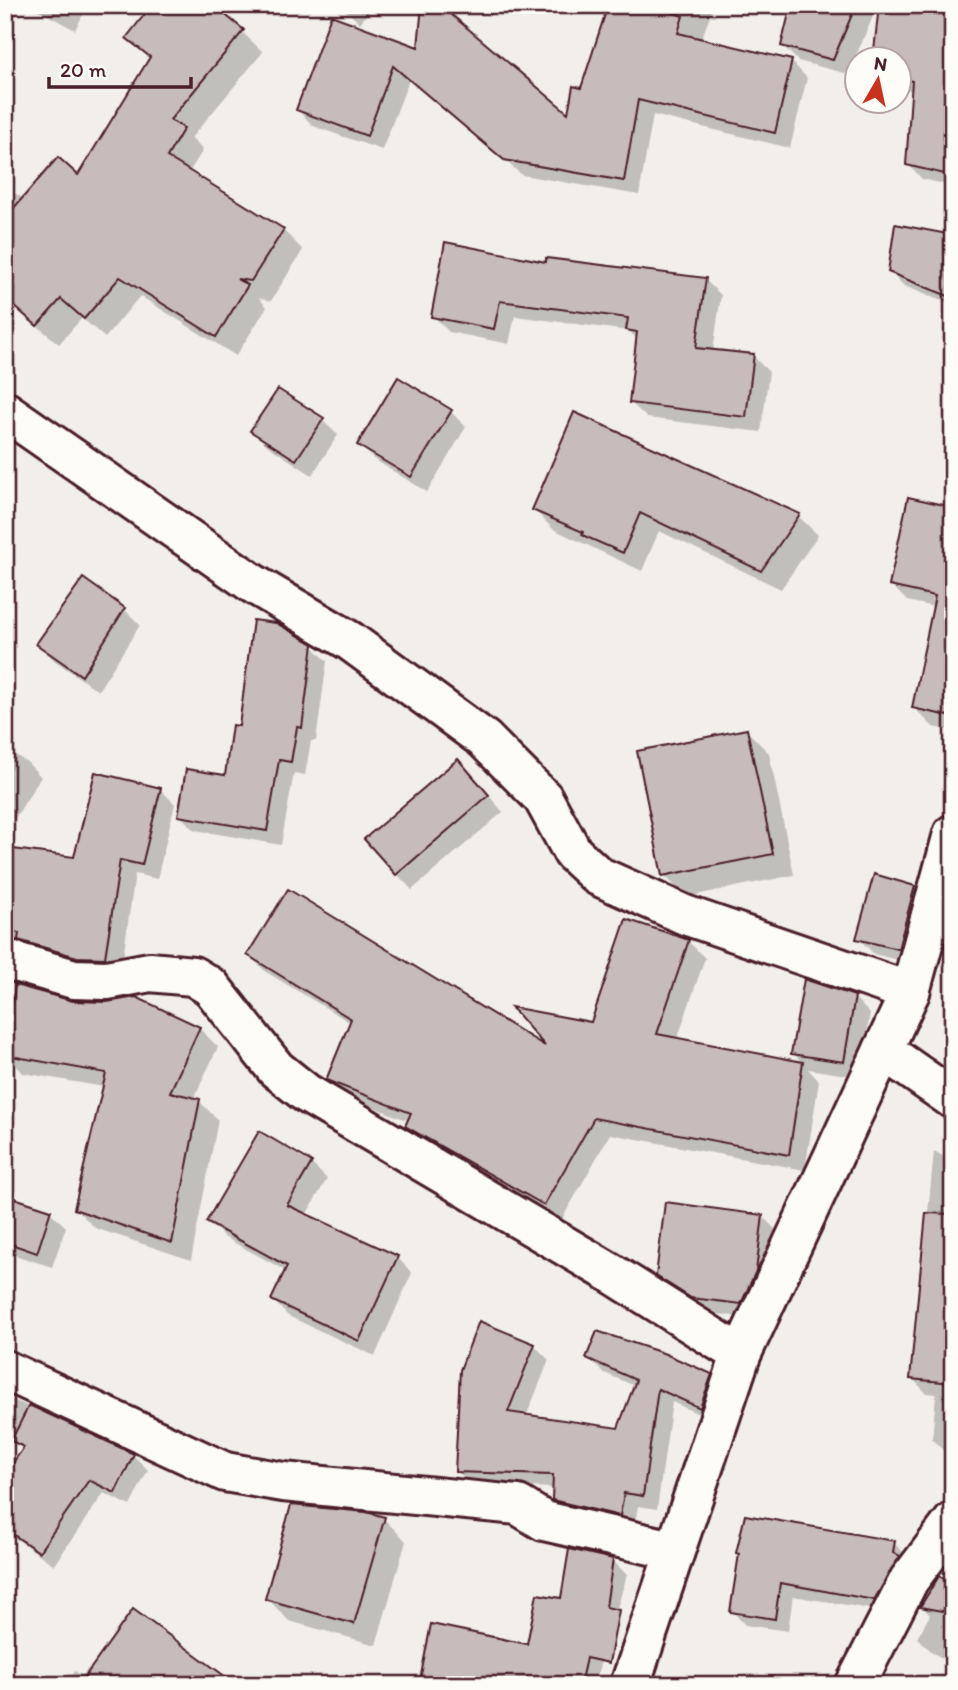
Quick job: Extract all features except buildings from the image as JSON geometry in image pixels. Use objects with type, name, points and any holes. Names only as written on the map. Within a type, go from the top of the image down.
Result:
[{"type":"street","points":[[5,411],[252,583],[350,641],[484,739],[543,798],[573,853],[598,876],[685,915],[910,992]]},
{"type":"street","points":[[630,1685],[673,1550],[741,1355],[910,992],[953,834]]},
{"type":"street","points":[[5,959],[74,979],[107,980],[150,972],[193,976],[211,988],[276,1069],[306,1093],[611,1273],[741,1355]]},
{"type":"street","points":[[883,1050],[953,1099]]},
{"type":"street","points":[[5,1370],[225,1472],[283,1482],[509,1503],[518,1505],[544,1521],[673,1550]]},
{"type":"street","points":[[855,1685],[909,1580],[953,1522]]}]
